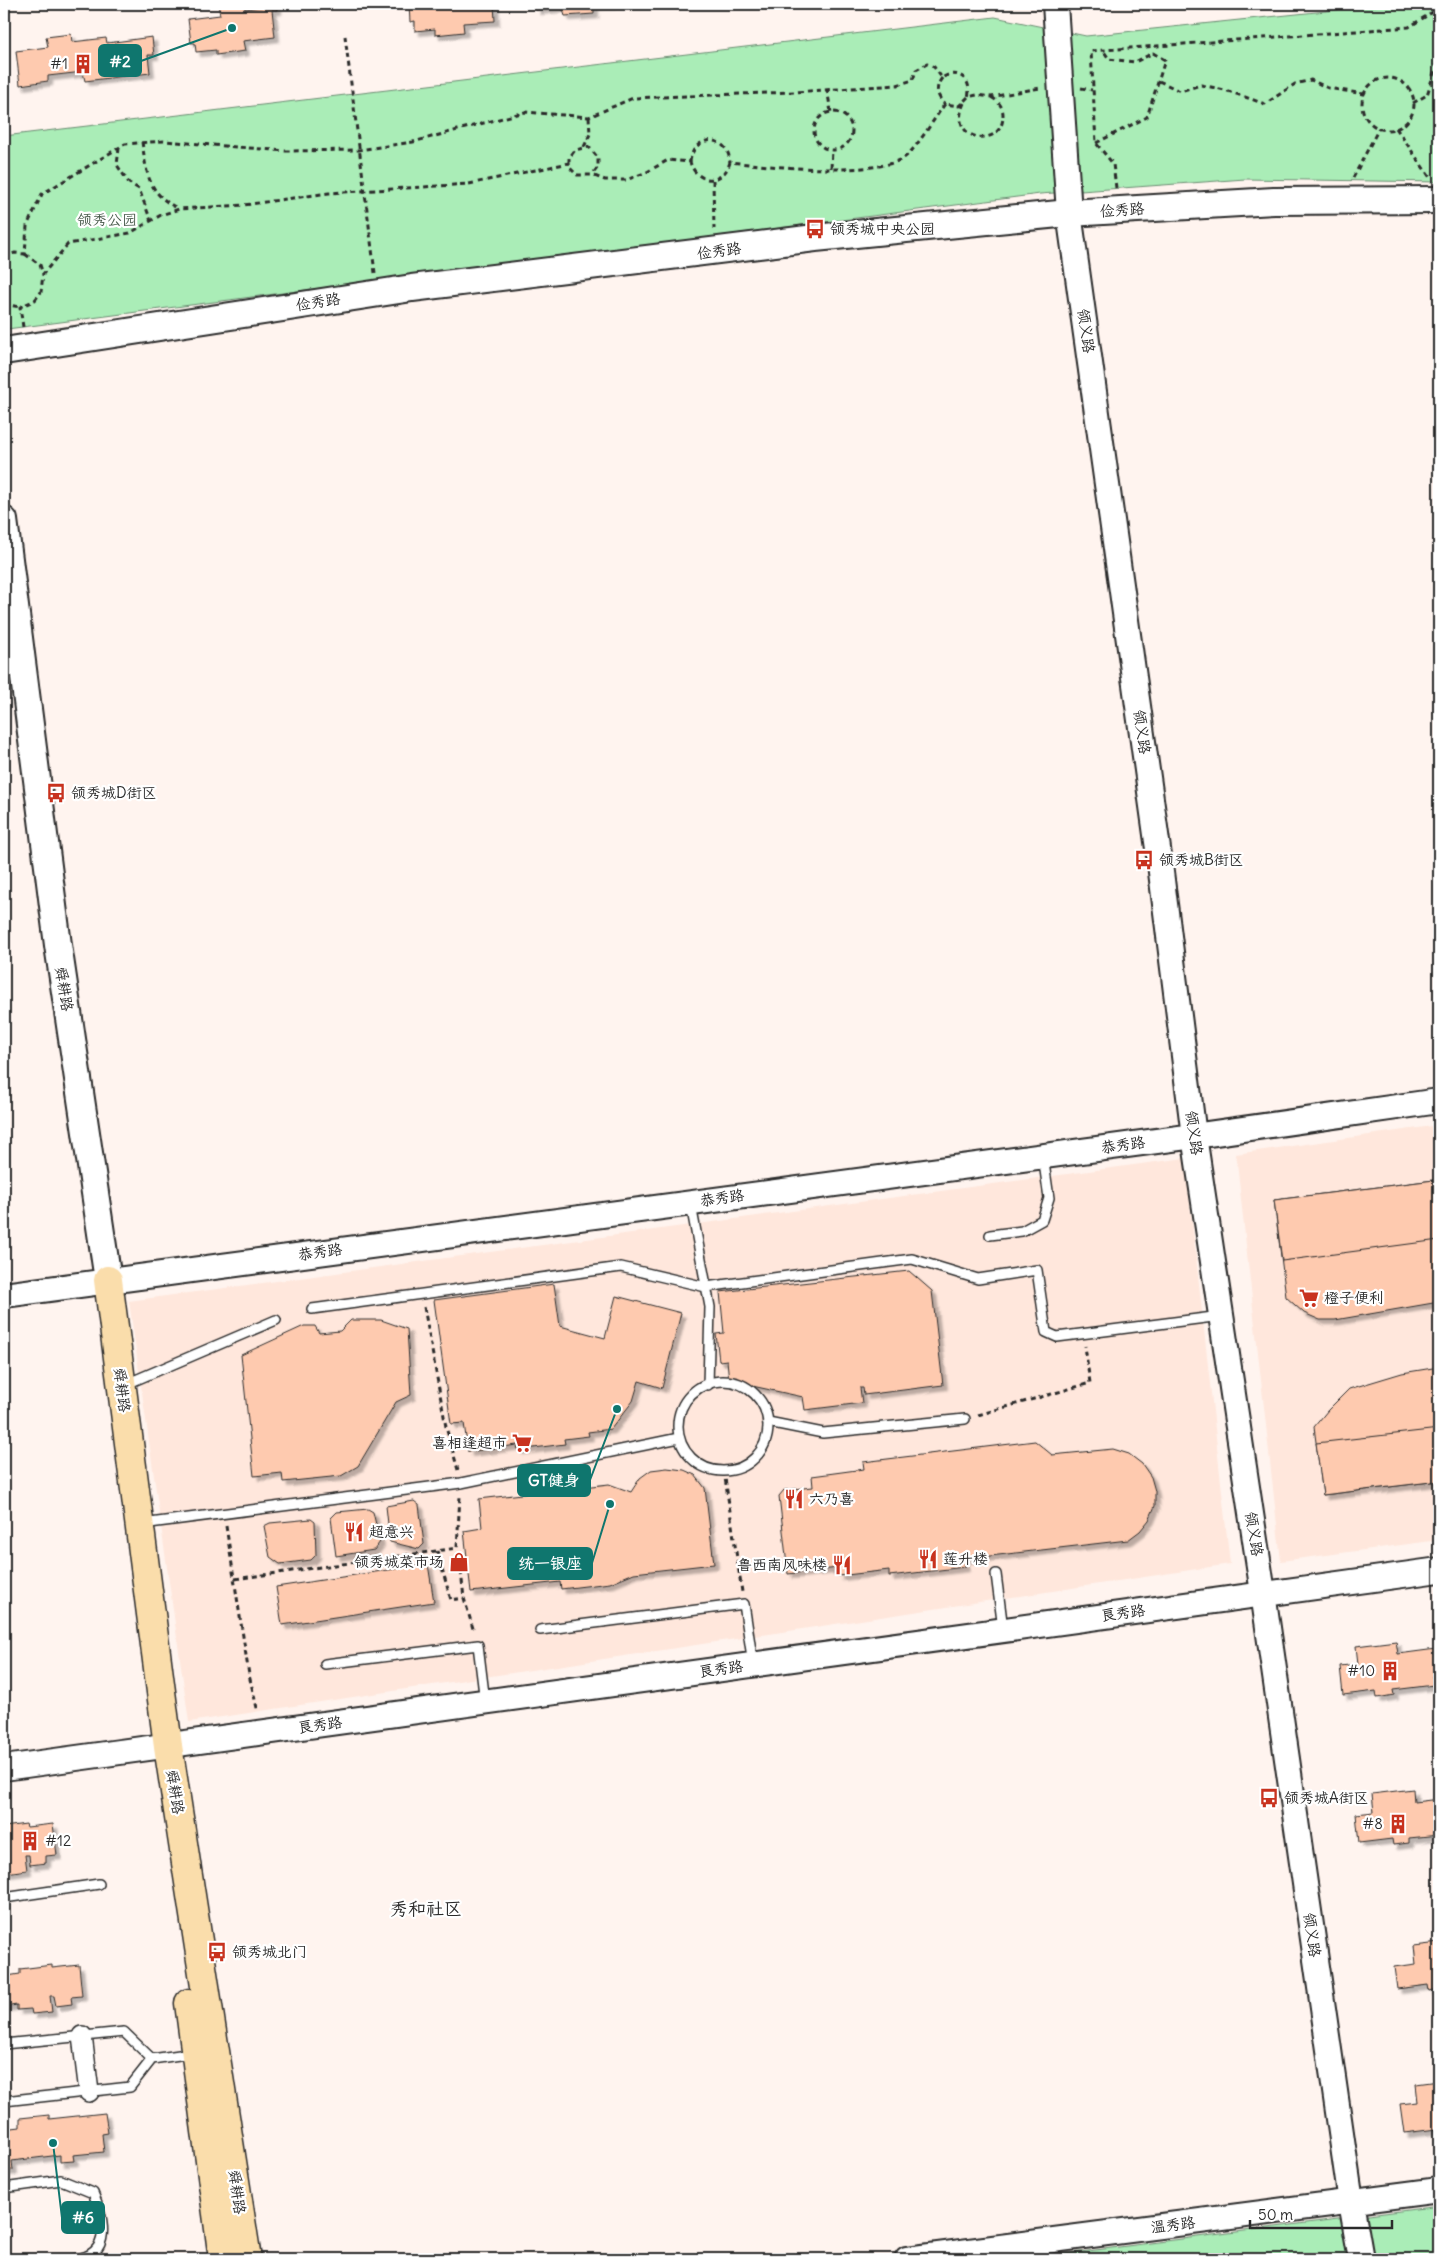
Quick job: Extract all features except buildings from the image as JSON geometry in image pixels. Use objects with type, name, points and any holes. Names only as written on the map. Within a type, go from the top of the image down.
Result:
[{"type":"main road","name":"俭秀路","points":[[15,349],[377,293],[814,238],[1119,210],[1274,201],[1341,200],[1437,192]]},
{"type":"main road","name":"舜耕路","points":[[4,520],[223,2259]]},
{"type":"main road","name":"舜耕路","points":[[4,653],[101,1281],[122,1386],[140,1524],[160,1747],[247,2259]]},
{"type":"street","name":"领义路","points":[[1055,4],[1069,214],[1148,779],[1194,1136],[1263,1593],[1351,2202],[1361,2259]]},
{"type":"street","name":"恭秀路","points":[[4,1295],[1194,1136],[1439,1100]]},
{"type":"street","name":"良秀路","points":[[4,1768],[1439,1570]]},
{"type":"street","points":[[82,2036],[89,2092]]},
{"type":"street","name":"温秀路","points":[[907,2259],[1439,2190]]},
{"type":"lane","points":[[990,1235],[1022,1231],[1042,1220],[1049,1198],[1043,1156]]},
{"type":"lane","points":[[690,1203],[710,1308],[708,1385]]},
{"type":"lane","points":[[312,1309],[621,1267],[706,1287],[912,1259],[978,1279],[1037,1270],[1046,1332],[1057,1337],[1221,1316]]},
{"type":"lane","points":[[122,1386],[276,1320]]},
{"type":"lane","points":[[730,1382],[744,1386],[756,1395],[764,1408],[768,1422],[767,1436],[761,1450],[752,1461],[739,1468],[724,1471],[709,1469],[696,1462],[686,1452],[680,1438],[678,1423],[681,1409],[689,1396],[708,1385],[730,1382]]},
{"type":"lane","points":[[768,1422],[823,1433],[965,1419]]},
{"type":"lane","points":[[140,1524],[461,1483],[680,1438]]},
{"type":"lane","points":[[996,1574],[1004,1629]]},
{"type":"lane","points":[[540,1630],[744,1604],[753,1664]]},
{"type":"lane","points":[[325,1664],[478,1644],[486,1702]]},
{"type":"lane","points":[[4,1898],[99,1884]]},
{"type":"lane","points":[[4,2044],[124,2032],[152,2058]]},
{"type":"lane","points":[[4,2101],[130,2087],[152,2058],[196,2053]]},
{"type":"lane","points":[[4,2188],[61,2180],[93,2194],[103,2218],[104,2229],[101,2240],[93,2252],[83,2258],[75,2259]]},
{"type":"path","points":[[1119,210],[1114,164],[1096,143],[1091,51],[1409,27],[1438,7]]},
{"type":"path","points":[[345,36],[377,293]]},
{"type":"path","points":[[1096,143],[1147,117],[1165,60],[1153,53],[1135,62],[1109,58],[1103,50]]},
{"type":"path","points":[[1414,103],[1407,87],[1392,78],[1375,81],[1364,94],[1362,102],[1366,118],[1379,128],[1396,128],[1409,118],[1414,103],[1427,95],[1439,57]]},
{"type":"path","points":[[25,254],[27,226],[42,194],[125,144],[164,141],[286,151],[359,150],[413,142],[525,112],[589,117],[633,98],[794,92],[896,85],[913,80],[916,70],[927,64],[934,67],[942,78]]},
{"type":"path","points":[[964,102],[953,106],[945,104],[937,94],[937,88],[942,78],[952,74],[963,76],[969,86],[968,97],[964,102],[960,116],[965,130],[970,135],[984,138],[996,132],[1003,120],[1001,107],[991,96]]},
{"type":"path","points":[[1159,81],[1180,91],[1202,85],[1225,90],[1265,104],[1295,84],[1311,80],[1328,88],[1364,94]]},
{"type":"path","points":[[968,97],[984,94],[991,96],[1060,85]]},
{"type":"path","points":[[827,89],[831,112]]},
{"type":"path","points":[[730,162],[768,166],[882,167],[905,157],[945,104]]},
{"type":"path","points":[[831,112],[846,117],[852,128],[849,141],[839,149],[832,150],[821,146],[817,142],[814,130],[818,120],[831,112]]},
{"type":"path","points":[[569,163],[572,153],[584,147],[590,134],[589,117]]},
{"type":"path","points":[[1341,200],[1379,128]]},
{"type":"path","points":[[1396,128],[1437,192]]},
{"type":"path","points":[[710,140],[716,141],[727,149],[730,162],[725,174],[713,180],[707,180],[696,174],[690,162],[693,149],[704,141],[710,140]]},
{"type":"path","points":[[142,142],[147,173],[153,190],[163,201],[179,209]]},
{"type":"path","points":[[584,147],[593,150],[598,158],[598,167],[592,175]]},
{"type":"path","points":[[119,148],[117,165],[129,183],[139,189],[151,221]]},
{"type":"path","points":[[831,168],[832,150]]},
{"type":"path","points":[[569,163],[577,175],[592,175],[605,180],[626,180],[647,172],[668,160],[690,162]]},
{"type":"path","points":[[4,304],[20,307],[35,300],[41,292],[43,274],[68,244],[130,233],[151,221],[179,209],[244,205],[329,193],[469,184],[569,163]]},
{"type":"path","points":[[713,180],[714,252]]},
{"type":"path","points":[[4,256],[15,253],[25,254],[33,258],[43,274]]},
{"type":"path","points":[[15,349],[20,307]]},
{"type":"path","points":[[235,1579],[457,1548],[461,1483],[446,1426],[421,1294]]},
{"type":"path","points":[[965,1419],[1090,1383],[1083,1333]]},
{"type":"path","points":[[724,1471],[744,1604]]},
{"type":"path","points":[[224,1514],[249,1675],[263,1733]]},
{"type":"path","points":[[437,1551],[451,1600],[464,1598]]},
{"type":"path","points":[[461,1571],[464,1598],[478,1644]]},
{"type":"shaded area","points":[[1439,1125],[1439,1540],[1281,1561],[1236,1154]]},
{"type":"shaded area","points":[[1185,1158],[1230,1564],[189,1722],[129,1301]]},
{"type":"green space","name":"领秀公园","points":[[1393,4],[1439,4],[1439,182],[1245,179],[1040,194],[7,329],[4,298],[4,136],[995,17],[1086,36]]},
{"type":"green space","points":[[1439,2206],[1439,2259],[1026,2259]]},
{"type":"place","name":"#2","points":[[232,28]]},
{"type":"place","name":"#1","points":[[83,64]]},
{"type":"place","name":"领秀城中央公园","points":[[815,229]]},
{"type":"place","name":"领秀城D街区","points":[[56,793]]},
{"type":"place","name":"领秀城B街区","points":[[1144,860]]},
{"type":"place","name":"橙子便利","points":[[1309,1298]]},
{"type":"place","name":"GT健身","points":[[617,1409]]},
{"type":"place","name":"喜相逢超市","points":[[522,1443]]},
{"type":"place","name":"六乃喜","points":[[794,1499]]},
{"type":"place","name":"统一银座","points":[[610,1504]]},
{"type":"place","name":"超意兴","points":[[354,1532]]},
{"type":"place","name":"莲升楼","points":[[928,1559]]},
{"type":"place","name":"领秀城菜市场","points":[[459,1562]]},
{"type":"place","name":"鲁西南风味楼","points":[[842,1565]]},
{"type":"place","name":"#10","points":[[1390,1671]]},
{"type":"place","name":"领秀城A街区","points":[[1269,1798]]},
{"type":"place","name":"#8","points":[[1398,1824]]},
{"type":"place","name":"#12","points":[[30,1841]]},
{"type":"place","name":"领秀城北门","points":[[217,1952]]},
{"type":"place","name":"#6","points":[[53,2143]]},
{"type":"district","name":"秀和社区","points":[[426,1909]]}]
